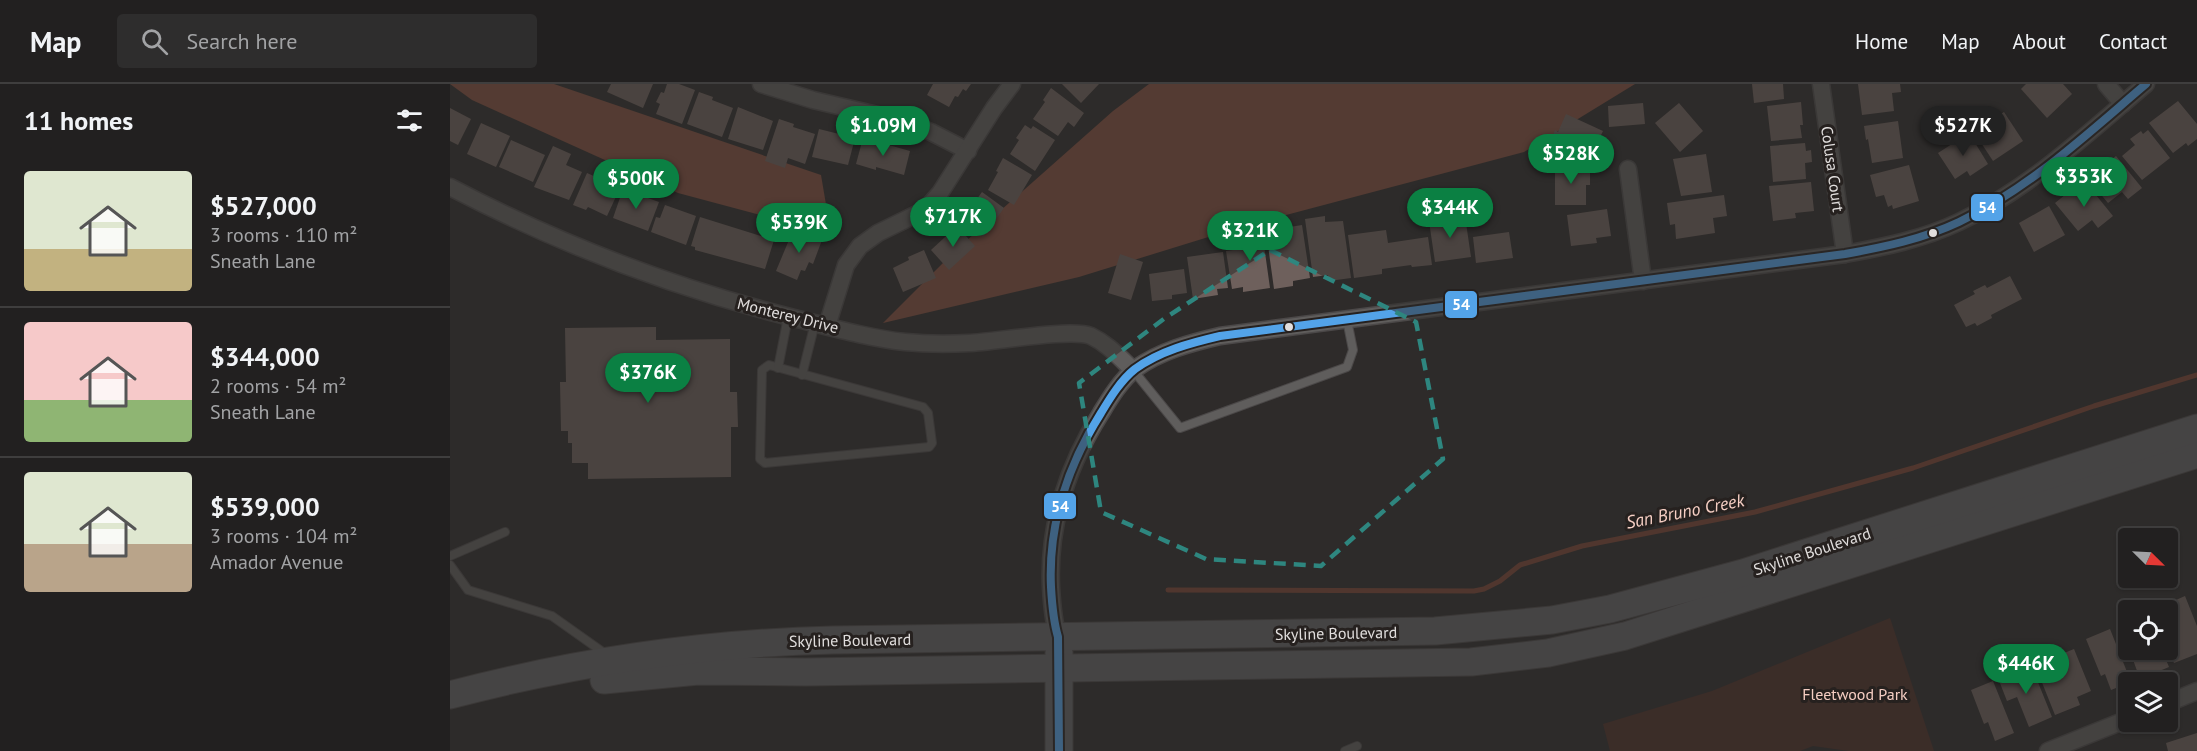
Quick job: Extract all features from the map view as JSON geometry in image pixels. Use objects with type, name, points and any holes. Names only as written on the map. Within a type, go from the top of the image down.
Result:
[{"type":"main road","name":"Skyline Boulevard","points":[[450,696],[524,678],[615,661],[696,648],[775,642],[1435,631],[1511,625],[1592,612],[1667,595],[1743,573],[2197,428]]},
{"type":"main road","name":"Skyline Boulevard","points":[[450,706],[583,683],[698,671],[1059,669],[1471,662],[1510,658],[1568,649],[1625,636],[2197,454]]},
{"type":"main road","points":[[1058,636],[1059,751]]},
{"type":"street","points":[[761,84],[813,100],[903,121],[968,151]]},
{"type":"street","points":[[821,325],[846,265],[860,246],[878,233],[925,210],[940,193],[1012,84]]},
{"type":"street","name":"Colusa Court","points":[[1821,84],[1845,254]]},
{"type":"street","points":[[2106,84],[2123,104]]},
{"type":"street","points":[[1058,636],[1052,619],[1050,569],[1053,532],[1062,494],[1093,425],[1110,398],[1133,370],[1162,354],[1187,343],[1220,336],[1845,254],[1922,237],[1958,223],[1996,202],[2058,158],[2146,84]]},
{"type":"street","points":[[1628,169],[1643,281]]},
{"type":"street","name":"Monterey Drive","points":[[450,188],[563,242],[631,268],[700,292],[788,317],[904,342],[937,344],[1071,333],[1089,335],[1106,345],[1133,370]]},
{"type":"street","points":[[2178,699],[2197,691]]},
{"type":"street","points":[[2048,751],[2118,723]]},
{"type":"lane","points":[[778,368],[788,317]]},
{"type":"lane","points":[[1133,370],[1180,428],[1347,367],[1353,350],[1347,320]]},
{"type":"lane","points":[[802,375],[821,325]]},
{"type":"lane","points":[[769,365],[778,368],[923,407],[928,413],[932,444],[929,447],[765,464],[760,459],[762,370],[769,365]]},
{"type":"lane","points":[[450,556],[505,532]]},
{"type":"lane","points":[[450,565],[468,590],[552,616],[586,638],[615,661]]},
{"type":"lane","points":[[1345,751],[1357,746]]},
{"type":"highlighted area","points":[[1270,250],[1416,322],[1443,459],[1321,566],[1206,559],[1101,512],[1079,383],[1165,318]]},
{"type":"green space","name":"Fleetwood Park","points":[[1890,618],[1934,751],[1849,751],[1813,746],[1800,751],[1610,751],[1603,724],[1712,691]]},
{"type":"shaded area","points":[[450,84],[554,84],[821,175],[831,234],[678,193],[472,100]]},
{"type":"shaded area","points":[[1149,84],[1635,84],[1524,152],[1244,226],[1079,277],[883,323],[956,250],[1113,111]]},
{"type":"building","points":[[611,84],[653,84],[643,108],[607,92]]},
{"type":"building","points":[[667,84],[679,84],[695,90],[682,124],[656,114],[660,104],[656,102],[661,92],[664,93]]},
{"type":"building","points":[[933,84],[971,84],[966,91],[963,89],[958,97],[955,96],[949,107],[927,95]]},
{"type":"building","points":[[1062,84],[1099,84],[1081,103]]},
{"type":"building","points":[[1752,84],[1783,84],[1784,99],[1754,103]]},
{"type":"building","points":[[1858,84],[1900,84],[1901,92],[1892,93],[1894,111],[1862,115]]},
{"type":"building","points":[[2026,84],[2063,84],[2072,94],[2047,118],[2021,89]]},
{"type":"building","points":[[1051,88],[1084,113],[1074,127],[1068,122],[1058,136],[1033,119],[1045,102],[1043,100]]},
{"type":"building","points":[[699,92],[733,108],[722,137],[687,124]]},
{"type":"building","points":[[2178,101],[2197,124],[2197,139],[2188,146],[2186,143],[2173,153],[2149,123]]},
{"type":"building","points":[[1801,102],[1802,138],[1771,141],[1767,106]]},
{"type":"building","points":[[1643,103],[1645,124],[1609,127],[1608,106]]},
{"type":"building","points":[[1679,103],[1703,131],[1680,152],[1655,123]]},
{"type":"building","points":[[738,107],[773,121],[763,150],[728,139]]},
{"type":"building","points":[[450,108],[471,119],[458,145],[450,141]]},
{"type":"building","points":[[2004,112],[2023,141],[1993,161],[1974,132]]},
{"type":"building","points":[[1566,114],[1603,131],[1587,164],[1548,146],[1555,130],[1558,132]]},
{"type":"building","points":[[779,119],[794,124],[793,127],[815,134],[805,164],[788,158],[785,168],[765,161]]},
{"type":"building","points":[[1898,121],[1903,158],[1872,163],[1864,126]]},
{"type":"building","points":[[481,123],[510,136],[496,167],[467,154]]},
{"type":"building","points":[[1025,125],[1031,129],[1033,126],[1055,140],[1035,171],[1010,154],[1019,140],[1016,138]]},
{"type":"building","points":[[819,129],[855,138],[848,165],[812,157]]},
{"type":"building","points":[[2148,130],[2170,158],[2142,180],[2122,156],[2135,145],[2130,139],[2141,131],[2143,134]]},
{"type":"building","points":[[1969,133],[1988,164],[1970,176],[1967,171],[1955,179],[1938,153]]},
{"type":"building","points":[[863,138],[880,143],[878,148],[883,150],[885,144],[910,151],[904,175],[856,164]]},
{"type":"building","points":[[511,140],[545,155],[533,182],[499,167]]},
{"type":"building","points":[[1805,143],[1806,151],[1811,150],[1812,162],[1805,163],[1806,179],[1773,182],[1770,146]]},
{"type":"building","points":[[553,146],[571,154],[566,165],[582,172],[569,200],[534,187]]},
{"type":"building","points":[[1706,154],[1712,192],[1681,196],[1673,159]]},
{"type":"building","points":[[2116,156],[2142,188],[2128,199],[2122,192],[2108,203],[2088,179]]},
{"type":"building","points":[[1003,158],[1032,175],[1014,205],[988,190]]},
{"type":"building","points":[[1909,165],[1919,201],[1893,209],[1892,205],[1888,207],[1884,195],[1876,197],[1870,175]]},
{"type":"building","points":[[1555,166],[1586,166],[1586,170],[1590,170],[1590,185],[1586,185],[1586,205],[1555,205]]},
{"type":"building","points":[[587,173],[620,188],[607,216],[588,207],[586,210],[573,205]]},
{"type":"building","points":[[1811,182],[1814,211],[1795,213],[1796,218],[1773,221],[1769,186]]},
{"type":"building","points":[[2087,184],[2113,216],[2098,228],[2092,220],[2078,231],[2055,203],[2076,186],[2080,190]]},
{"type":"building","points":[[623,189],[659,202],[648,231],[613,218]]},
{"type":"building","points":[[982,192],[1004,208],[983,237],[961,221]]},
{"type":"building","points":[[1724,195],[1727,216],[1713,218],[1715,233],[1676,239],[1675,224],[1670,225],[1667,203]]},
{"type":"building","points":[[665,205],[696,216],[686,245],[651,232],[656,217],[660,218]]},
{"type":"building","points":[[2049,206],[2065,235],[2034,252],[2019,223]]},
{"type":"building","points":[[1607,209],[1611,236],[1596,238],[1597,243],[1571,246],[1567,215]]},
{"type":"building","points":[[1325,216],[1325,222],[1343,221],[1351,278],[1329,281],[1328,275],[1313,277],[1305,219]]},
{"type":"building","points":[[1465,216],[1471,257],[1435,262],[1429,221]]},
{"type":"building","points":[[700,217],[774,240],[765,269],[695,250],[695,247],[691,246]]},
{"type":"building","points":[[1261,224],[1270,288],[1243,292],[1243,287],[1232,289],[1226,251],[1247,248],[1244,226]]},
{"type":"building","points":[[1302,225],[1310,278],[1293,281],[1293,286],[1274,289],[1266,231]]},
{"type":"building","points":[[957,226],[975,246],[949,270],[931,250]]},
{"type":"building","points":[[794,228],[822,240],[813,264],[809,262],[805,271],[801,270],[797,280],[776,271]]},
{"type":"building","points":[[1386,230],[1388,243],[1428,237],[1432,265],[1382,269],[1382,274],[1354,278],[1348,235]]},
{"type":"building","points":[[1509,232],[1513,258],[1476,263],[1473,237]]},
{"type":"building","points":[[924,250],[936,278],[903,292],[893,268],[909,260],[908,257]]},
{"type":"building","points":[[1223,252],[1228,288],[1217,289],[1218,295],[1193,299],[1187,257]]},
{"type":"building","points":[[1120,254],[1143,262],[1131,300],[1108,293]]},
{"type":"building","points":[[1184,269],[1187,293],[1172,295],[1172,299],[1152,301],[1149,274]]},
{"type":"building","points":[[2010,276],[2022,299],[1991,315],[1992,318],[1977,326],[1975,323],[1966,327],[1954,305],[1975,294],[1973,291],[1985,285],[1987,288]]},
{"type":"building","points":[[656,327],[656,340],[730,339],[730,392],[737,392],[738,427],[731,427],[731,477],[588,479],[588,463],[572,463],[572,443],[568,443],[568,431],[561,431],[560,382],[566,382],[565,328]]},
{"type":"building","points":[[2185,596],[2197,626],[2197,654],[2174,663],[2173,660],[2178,660],[2178,600],[2176,600]]},
{"type":"building","points":[[2110,629],[2118,649],[2118,660],[2122,660],[2127,672],[2118,672],[2118,687],[2111,690],[2105,674],[2101,676],[2086,639]]},
{"type":"building","points":[[2074,649],[2091,691],[2077,697],[2080,705],[2055,715],[2035,665]]},
{"type":"building","points":[[2133,660],[2166,660],[2169,667],[2157,672],[2137,672]]},
{"type":"building","points":[[2031,665],[2052,717],[2029,727],[2017,697],[2007,701],[1998,678]]},
{"type":"building","points":[[1993,681],[2014,733],[1995,741],[1988,722],[1984,724],[1971,690]]},
{"type":"building","points":[[2197,733],[2197,751],[2168,751],[2166,743]]},
{"type":"waterway","name":"San Bruno Creek","points":[[1168,590],[1474,591],[1484,589],[1500,581],[1520,565],[1582,546],[1755,512],[1913,468],[2094,406],[2197,375]]},
{"type":"transit line","name":"54","points":[[1059,751],[1058,637],[1051,587],[1051,564],[1057,518],[1062,496],[1089,433],[1120,384],[1135,369],[1176,348],[1220,336],[1845,254],[1903,242],[1959,222],[2010,193],[2080,141],[2146,84]]}]
